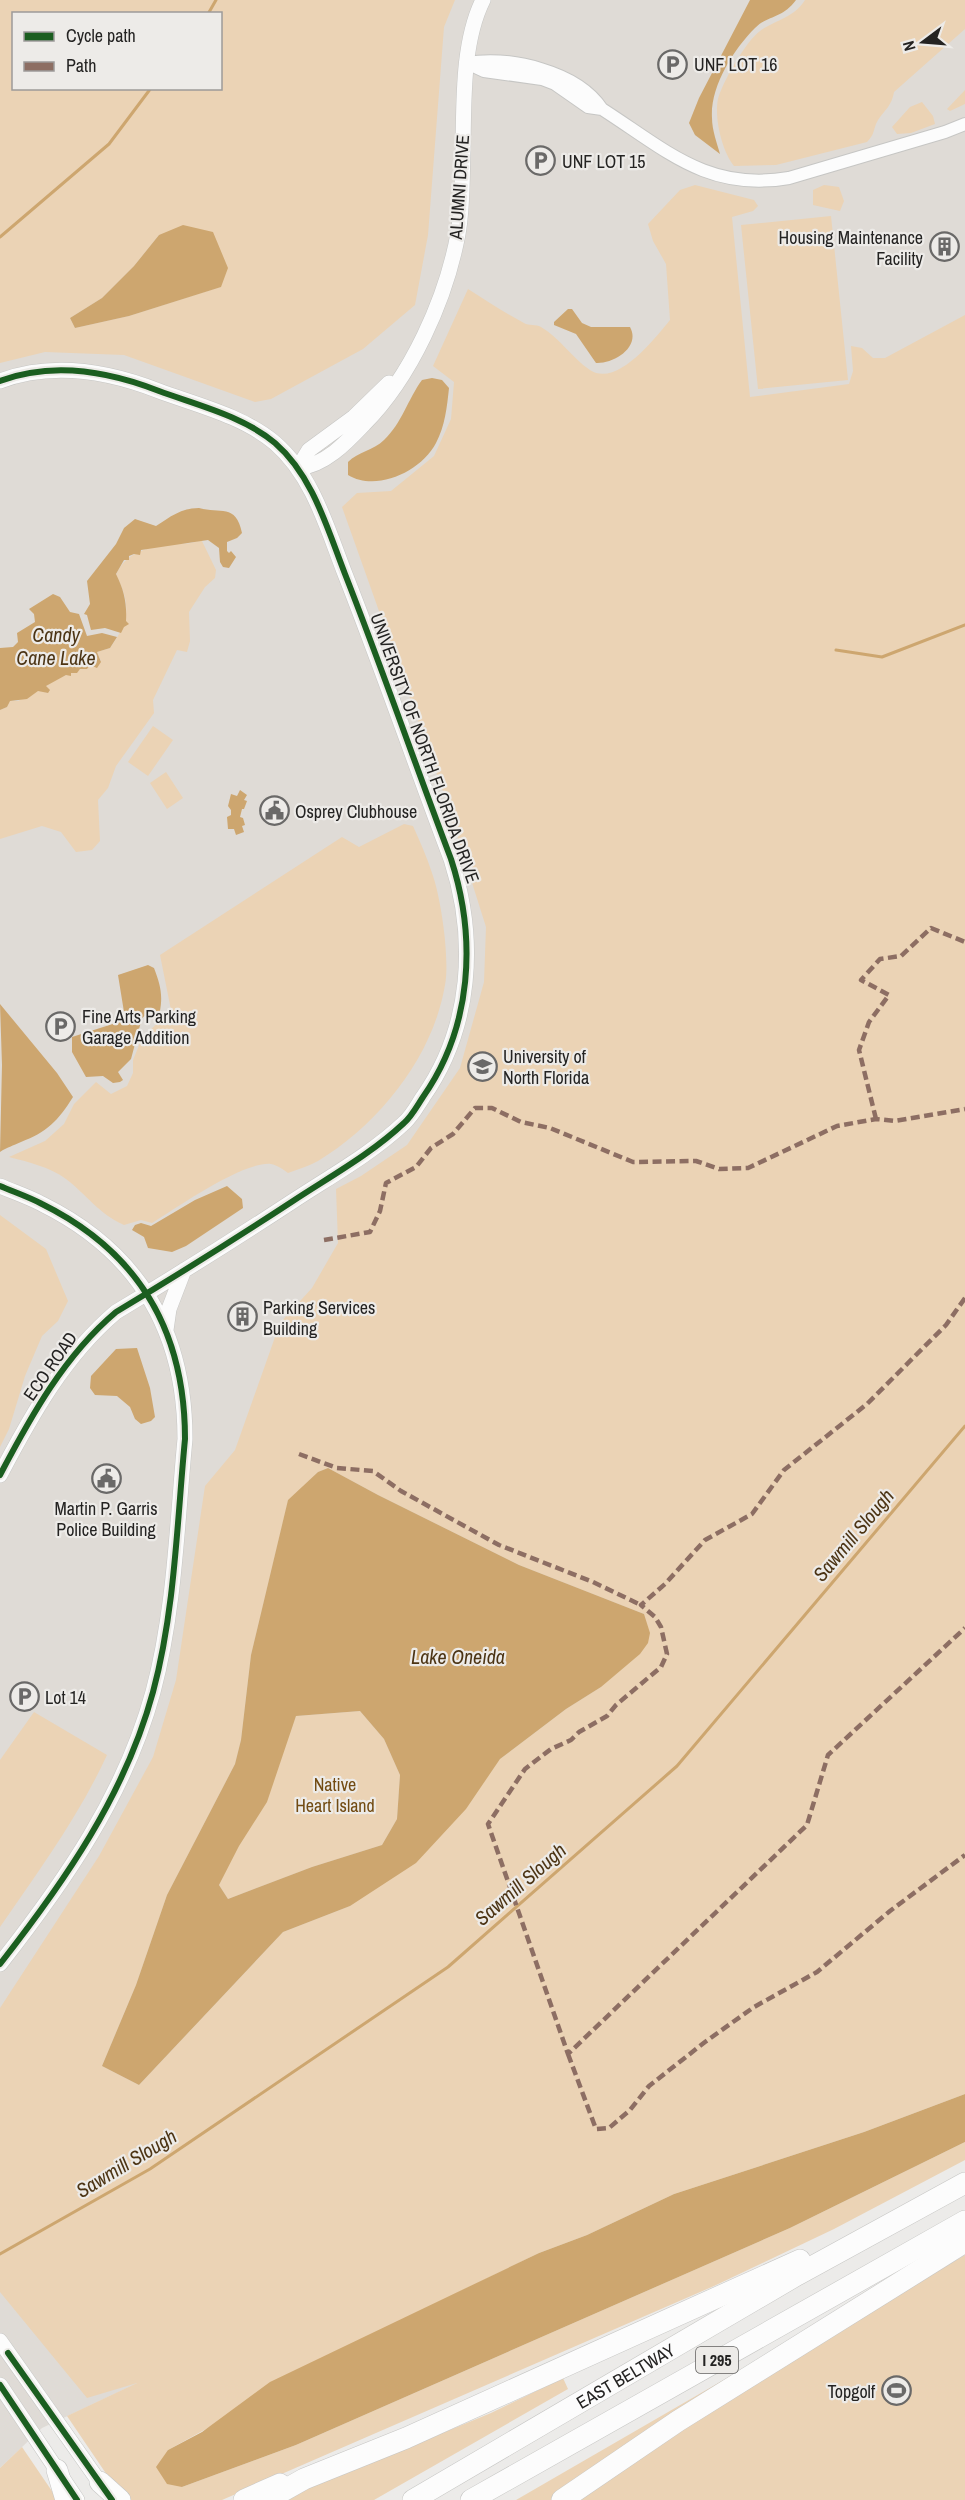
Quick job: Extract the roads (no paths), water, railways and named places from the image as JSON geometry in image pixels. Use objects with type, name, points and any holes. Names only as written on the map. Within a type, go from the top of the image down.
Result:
[{"type":"highway","name":"EAST BELTWAY","points":[[413,2500],[838,2252],[965,2183]]},
{"type":"highway","name":"I 295","points":[[471,2500],[965,2221]]},
{"type":"highway","name":"I 295","points":[[480,2500],[965,2234]]},
{"type":"highway","points":[[562,2500],[678,2421],[965,2242]]},
{"type":"highway","points":[[267,2500],[304,2479],[417,2434],[801,2259],[838,2252]]},
{"type":"highway","points":[[57,2470],[66,2500]]},
{"type":"highway","points":[[244,2500],[280,2484],[304,2479]]},
{"type":"highway","points":[[100,2482],[120,2500]]},
{"type":"street","name":"ALUMNI DRIVE","points":[[298,468],[309,450],[354,417],[407,366],[428,327],[446,284],[458,233],[467,63],[483,0]]},
{"type":"street","points":[[467,63],[484,71],[542,79],[555,84],[588,107],[602,109],[689,165],[719,177],[754,182],[789,178],[965,124]]},
{"type":"street","name":"UNIVERSITY OF NORTH FLORIDA DRIVE","points":[[0,381],[42,371],[69,369],[119,377],[240,421],[275,443],[298,468],[311,490],[358,606],[462,892],[466,922],[467,979],[456,1027],[438,1076],[406,1121],[345,1169],[147,1293]]},
{"type":"street","points":[[0,1186],[43,1204],[91,1233],[129,1267],[147,1293],[166,1330],[182,1386],[185,1439],[166,1624],[153,1692],[121,1780],[85,1845],[0,1978]]},
{"type":"street","points":[[166,1330],[169,1309],[184,1270]]},
{"type":"street","name":"ECO ROAD","points":[[0,1475],[50,1388],[82,1344],[116,1311],[147,1293]]},
{"type":"street","points":[[0,1964],[38,1916]]},
{"type":"street","points":[[0,2341],[112,2500]]},
{"type":"street","points":[[0,2385],[77,2500]]},
{"type":"water","points":[[750,0],[796,0],[786,11],[755,28],[724,70],[712,106],[713,127],[720,154],[695,135],[689,123],[699,98]]},
{"type":"water","points":[[183,225],[213,232],[228,268],[221,287],[129,316],[75,328],[70,318],[102,298],[134,266],[159,235]]},
{"type":"water","points":[[568,309],[572,309],[582,323],[591,327],[630,327],[632,341],[629,347],[624,353],[610,361],[596,363],[576,334],[554,325],[554,322]]},
{"type":"water","points":[[432,378],[442,380],[449,388],[442,430],[429,453],[409,470],[384,480],[359,480],[348,475],[348,462],[384,440],[396,426],[422,380]]},
{"type":"water","points":[[199,508],[231,513],[236,517],[242,533],[227,542],[227,551],[229,553],[231,551],[236,557],[229,568],[223,567],[220,562],[219,548],[208,540],[141,550],[140,555],[134,554],[129,556],[129,560],[124,560],[116,574],[123,591],[126,621],[129,624],[121,633],[105,628],[91,630],[87,615],[84,614],[90,604],[87,581],[116,544],[124,528],[135,519],[156,526],[181,511]]},
{"type":"water","name":"Candy Cane Lake","points":[[53,594],[60,597],[70,612],[79,614],[87,636],[102,633],[117,637],[110,648],[97,652],[101,662],[97,668],[90,665],[87,669],[71,673],[71,676],[66,675],[46,686],[50,690],[48,693],[38,691],[27,699],[10,701],[7,707],[0,710],[0,648],[13,647],[18,642],[17,633],[35,622],[34,614],[29,609]]},
{"type":"water","points":[[240,790],[247,795],[244,800],[247,801],[240,817],[243,818],[245,825],[242,826],[244,832],[236,835],[234,829],[228,829],[227,817],[231,815],[228,806],[231,794],[237,796]]},
{"type":"water","points":[[148,965],[154,968],[159,984],[160,1011],[148,1013],[142,1018],[131,1059],[118,1072],[123,1080],[113,1083],[103,1076],[86,1077],[72,1052],[72,1037],[122,1021],[124,1012],[118,975]]},
{"type":"water","points":[[0,1004],[57,1073],[73,1097],[57,1119],[45,1130],[0,1152],[2,1065]]},
{"type":"water","points":[[227,1186],[242,1199],[243,1208],[186,1246],[172,1252],[148,1248],[144,1237],[132,1230],[135,1225],[141,1223],[151,1226],[195,1200]]},
{"type":"water","points":[[137,1348],[150,1388],[155,1417],[141,1424],[135,1419],[130,1407],[117,1396],[95,1395],[90,1388],[91,1376],[116,1349]]},
{"type":"water","name":"Lake Oneida","points":[[328,1468],[519,1565],[644,1614],[650,1633],[648,1643],[640,1654],[601,1687],[566,1709],[500,1759],[466,1809],[416,1863],[350,1906],[283,1932],[139,2085],[102,2066],[136,1985],[167,1895],[235,1764],[241,1740],[251,1655],[288,1500],[318,1472]],"holes":[[[360,1711],[384,1739],[400,1775],[397,1819],[382,1845],[312,1867],[228,1899],[219,1885],[239,1846],[267,1802],[296,1716]]]},
{"type":"water","points":[[965,2094],[965,2142],[790,2228],[296,2445],[182,2487],[167,2484],[156,2467],[168,2450],[202,2432],[270,2382],[539,2253],[587,2235],[674,2194],[864,2132]]},
{"type":"waterway","points":[[209,12],[216,0]]},
{"type":"waterway","points":[[0,237],[109,144],[150,90]]},
{"type":"waterway","points":[[836,650],[882,657],[965,625]]},
{"type":"waterway","name":"Sawmill Slough","points":[[0,2254],[150,2169],[448,1967],[677,1766],[965,1426]]},
{"type":"place","name":"UNF LOT 16","points":[[673,64]]},
{"type":"place","name":"UNF LOT 15","points":[[541,161]]},
{"type":"place","name":"Housing Maintenance Facility","points":[[944,247]]},
{"type":"place","name":"Osprey Clubhouse","points":[[274,811]]},
{"type":"place","name":"Fine Arts Parking Garage Addition","points":[[61,1026]]},
{"type":"place","name":"University of North Florida","points":[[482,1066]]},
{"type":"place","name":"Parking Services Building","points":[[242,1317]]},
{"type":"place","name":"Martin P. Garris Police Building","points":[[106,1479]]},
{"type":"place","name":"Lot 14","points":[[24,1697]]},
{"type":"place","name":"Topgolf","points":[[896,2391]]},
{"type":"park label","name":"Native Heart Island","points":[[335,1794]]}]
